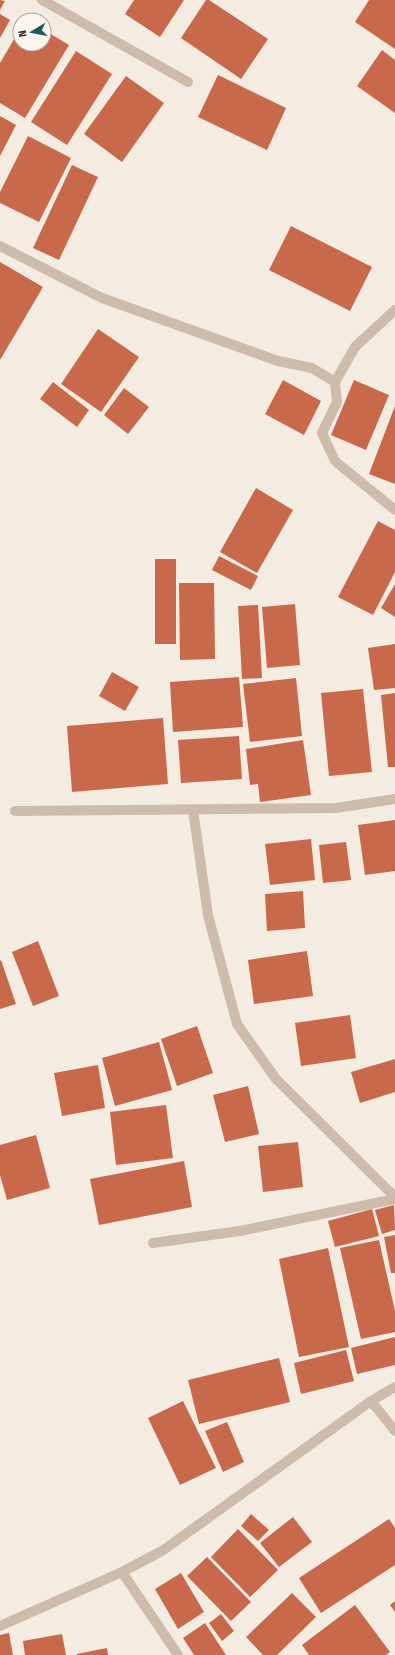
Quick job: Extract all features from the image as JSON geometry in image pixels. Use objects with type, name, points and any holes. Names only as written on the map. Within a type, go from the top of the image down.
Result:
[{"type":"street","points":[[42,0],[188,82]]},
{"type":"street","points":[[0,246],[102,298],[278,361],[312,368],[334,382]]},
{"type":"street","points":[[395,310],[355,347],[334,382],[337,402],[322,433],[335,461],[395,510]]},
{"type":"street","points":[[15,811],[336,808],[395,799]]},
{"type":"street","points":[[193,810],[208,915],[237,1024],[276,1079],[395,1198]]},
{"type":"street","points":[[153,1243],[240,1231],[395,1198]]},
{"type":"street","points":[[0,1626],[122,1572],[162,1551],[371,1401],[395,1387]]},
{"type":"street","points":[[371,1401],[395,1431]]},
{"type":"street","points":[[122,1572],[178,1655]]},
{"type":"building","points":[[0,0],[5,1],[0,10]]},
{"type":"building","points":[[134,0],[184,0],[160,37],[125,14]]},
{"type":"building","points":[[206,0],[209,0],[268,39],[241,79],[181,38]]},
{"type":"building","points":[[369,0],[395,0],[395,49],[355,22]]},
{"type":"building","points":[[0,14],[10,20],[0,38]]},
{"type":"building","points":[[52,35],[69,45],[25,118],[0,103],[0,63],[12,43],[12,52],[52,52]]},
{"type":"building","points":[[382,50],[395,60],[395,113],[357,86]]},
{"type":"building","points":[[76,51],[112,74],[67,145],[31,122]]},
{"type":"building","points":[[218,75],[286,108],[267,150],[198,117]]},
{"type":"building","points":[[126,76],[164,103],[122,162],[84,134]]},
{"type":"building","points":[[0,116],[16,125],[0,156]]},
{"type":"building","points":[[28,136],[71,158],[39,222],[0,203],[0,192]]},
{"type":"building","points":[[72,165],[98,177],[59,260],[33,248]]},
{"type":"building","points":[[291,226],[372,267],[350,311],[269,270]]},
{"type":"building","points":[[0,262],[43,287],[0,360]]},
{"type":"building","points":[[98,329],[139,357],[101,412],[61,384]]},
{"type":"building","points":[[283,380],[321,401],[304,435],[265,414]]},
{"type":"building","points":[[354,380],[389,395],[366,450],[331,435]]},
{"type":"building","points":[[53,382],[89,410],[77,427],[40,399]]},
{"type":"building","points":[[124,388],[149,407],[128,434],[104,415]]},
{"type":"building","points":[[395,406],[395,484],[369,474]]},
{"type":"building","points":[[256,488],[293,510],[257,573],[220,552]]},
{"type":"building","points":[[378,521],[395,530],[395,572],[373,615],[338,597]]},
{"type":"building","points":[[219,556],[258,576],[251,590],[212,570]]},
{"type":"building","points":[[155,559],[176,559],[176,644],[155,644]]},
{"type":"building","points":[[179,583],[214,583],[215,659],[180,660]]},
{"type":"building","points":[[395,584],[395,617],[381,608]]},
{"type":"building","points":[[295,604],[300,665],[267,668],[262,607]]},
{"type":"building","points":[[258,605],[262,678],[242,679],[238,606]]},
{"type":"building","points":[[395,644],[395,688],[374,690],[368,648]]},
{"type":"building","points":[[112,672],[139,687],[125,711],[99,696]]},
{"type":"building","points":[[239,677],[243,727],[173,732],[170,682]]},
{"type":"building","points":[[296,678],[302,736],[250,742],[243,684]]},
{"type":"building","points":[[363,689],[372,772],[329,776],[321,693]]},
{"type":"building","points":[[395,693],[395,767],[388,767],[381,695]]},
{"type":"building","points":[[163,718],[168,784],[72,792],[67,726]]},
{"type":"building","points":[[239,736],[242,779],[181,783],[178,740]]},
{"type":"building","points":[[303,740],[311,795],[260,802],[258,784],[250,785],[246,749]]},
{"type":"building","points":[[395,820],[395,871],[365,875],[358,825]]},
{"type":"building","points":[[311,839],[315,880],[270,885],[265,844]]},
{"type":"building","points":[[346,842],[351,880],[323,883],[319,845]]},
{"type":"building","points":[[303,891],[305,928],[267,931],[265,894]]},
{"type":"building","points":[[38,941],[59,996],[33,1006],[12,952]]},
{"type":"building","points":[[307,951],[313,996],[254,1004],[248,960]]},
{"type":"building","points":[[1,960],[16,1004],[0,1009],[0,961]]},
{"type":"building","points":[[350,1015],[356,1058],[301,1066],[295,1023]]},
{"type":"building","points":[[197,1026],[213,1073],[177,1086],[161,1039]]},
{"type":"building","points":[[159,1042],[172,1090],[115,1106],[102,1058]]},
{"type":"building","points":[[395,1059],[395,1092],[360,1103],[351,1072]]},
{"type":"building","points":[[98,1065],[105,1108],[62,1116],[54,1073]]},
{"type":"building","points":[[248,1086],[259,1134],[225,1142],[213,1095]]},
{"type":"building","points":[[166,1105],[173,1158],[116,1165],[110,1112]]},
{"type":"building","points":[[36,1135],[50,1188],[7,1200],[0,1175],[0,1145]]},
{"type":"building","points":[[298,1142],[303,1187],[263,1192],[258,1146]]},
{"type":"building","points":[[184,1161],[192,1207],[99,1225],[90,1179]]},
{"type":"building","points":[[394,1205],[395,1230],[382,1234],[375,1210]]},
{"type":"building","points":[[372,1209],[379,1236],[335,1247],[328,1221]]},
{"type":"building","points":[[395,1235],[395,1273],[391,1273],[384,1237]]},
{"type":"building","points":[[379,1240],[395,1311],[395,1332],[361,1339],[340,1248]]},
{"type":"building","points":[[328,1248],[349,1347],[299,1357],[279,1259]]},
{"type":"building","points":[[395,1337],[395,1365],[357,1374],[351,1348]]},
{"type":"building","points":[[346,1350],[354,1381],[301,1394],[294,1363]]},
{"type":"building","points":[[279,1358],[290,1402],[199,1424],[188,1380]]},
{"type":"building","points":[[183,1401],[216,1468],[180,1485],[148,1418]]},
{"type":"building","points":[[227,1422],[244,1462],[223,1472],[205,1431]]},
{"type":"building","points":[[251,1514],[269,1530],[258,1541],[241,1526]]},
{"type":"building","points":[[293,1517],[312,1542],[279,1567],[260,1543]]},
{"type":"building","points":[[389,1519],[395,1528],[395,1565],[321,1613],[299,1578]]},
{"type":"building","points":[[238,1529],[278,1570],[250,1597],[211,1557]]},
{"type":"building","points":[[207,1557],[251,1602],[231,1621],[187,1576]]},
{"type":"building","points":[[181,1573],[204,1612],[178,1629],[155,1589]]},
{"type":"building","points":[[292,1593],[316,1617],[277,1655],[263,1655],[246,1637]]},
{"type":"building","points":[[395,1601],[395,1612],[390,1605]]},
{"type":"building","points":[[355,1605],[390,1652],[386,1655],[309,1655],[302,1645]]},
{"type":"building","points":[[221,1614],[234,1631],[222,1641],[209,1623]]},
{"type":"building","points":[[205,1623],[226,1655],[194,1655],[183,1638]]},
{"type":"building","points":[[9,1633],[13,1655],[0,1655],[0,1635]]},
{"type":"building","points":[[62,1634],[66,1655],[25,1655],[23,1641]]},
{"type":"building","points":[[107,1648],[108,1655],[77,1655],[77,1654]]}]
